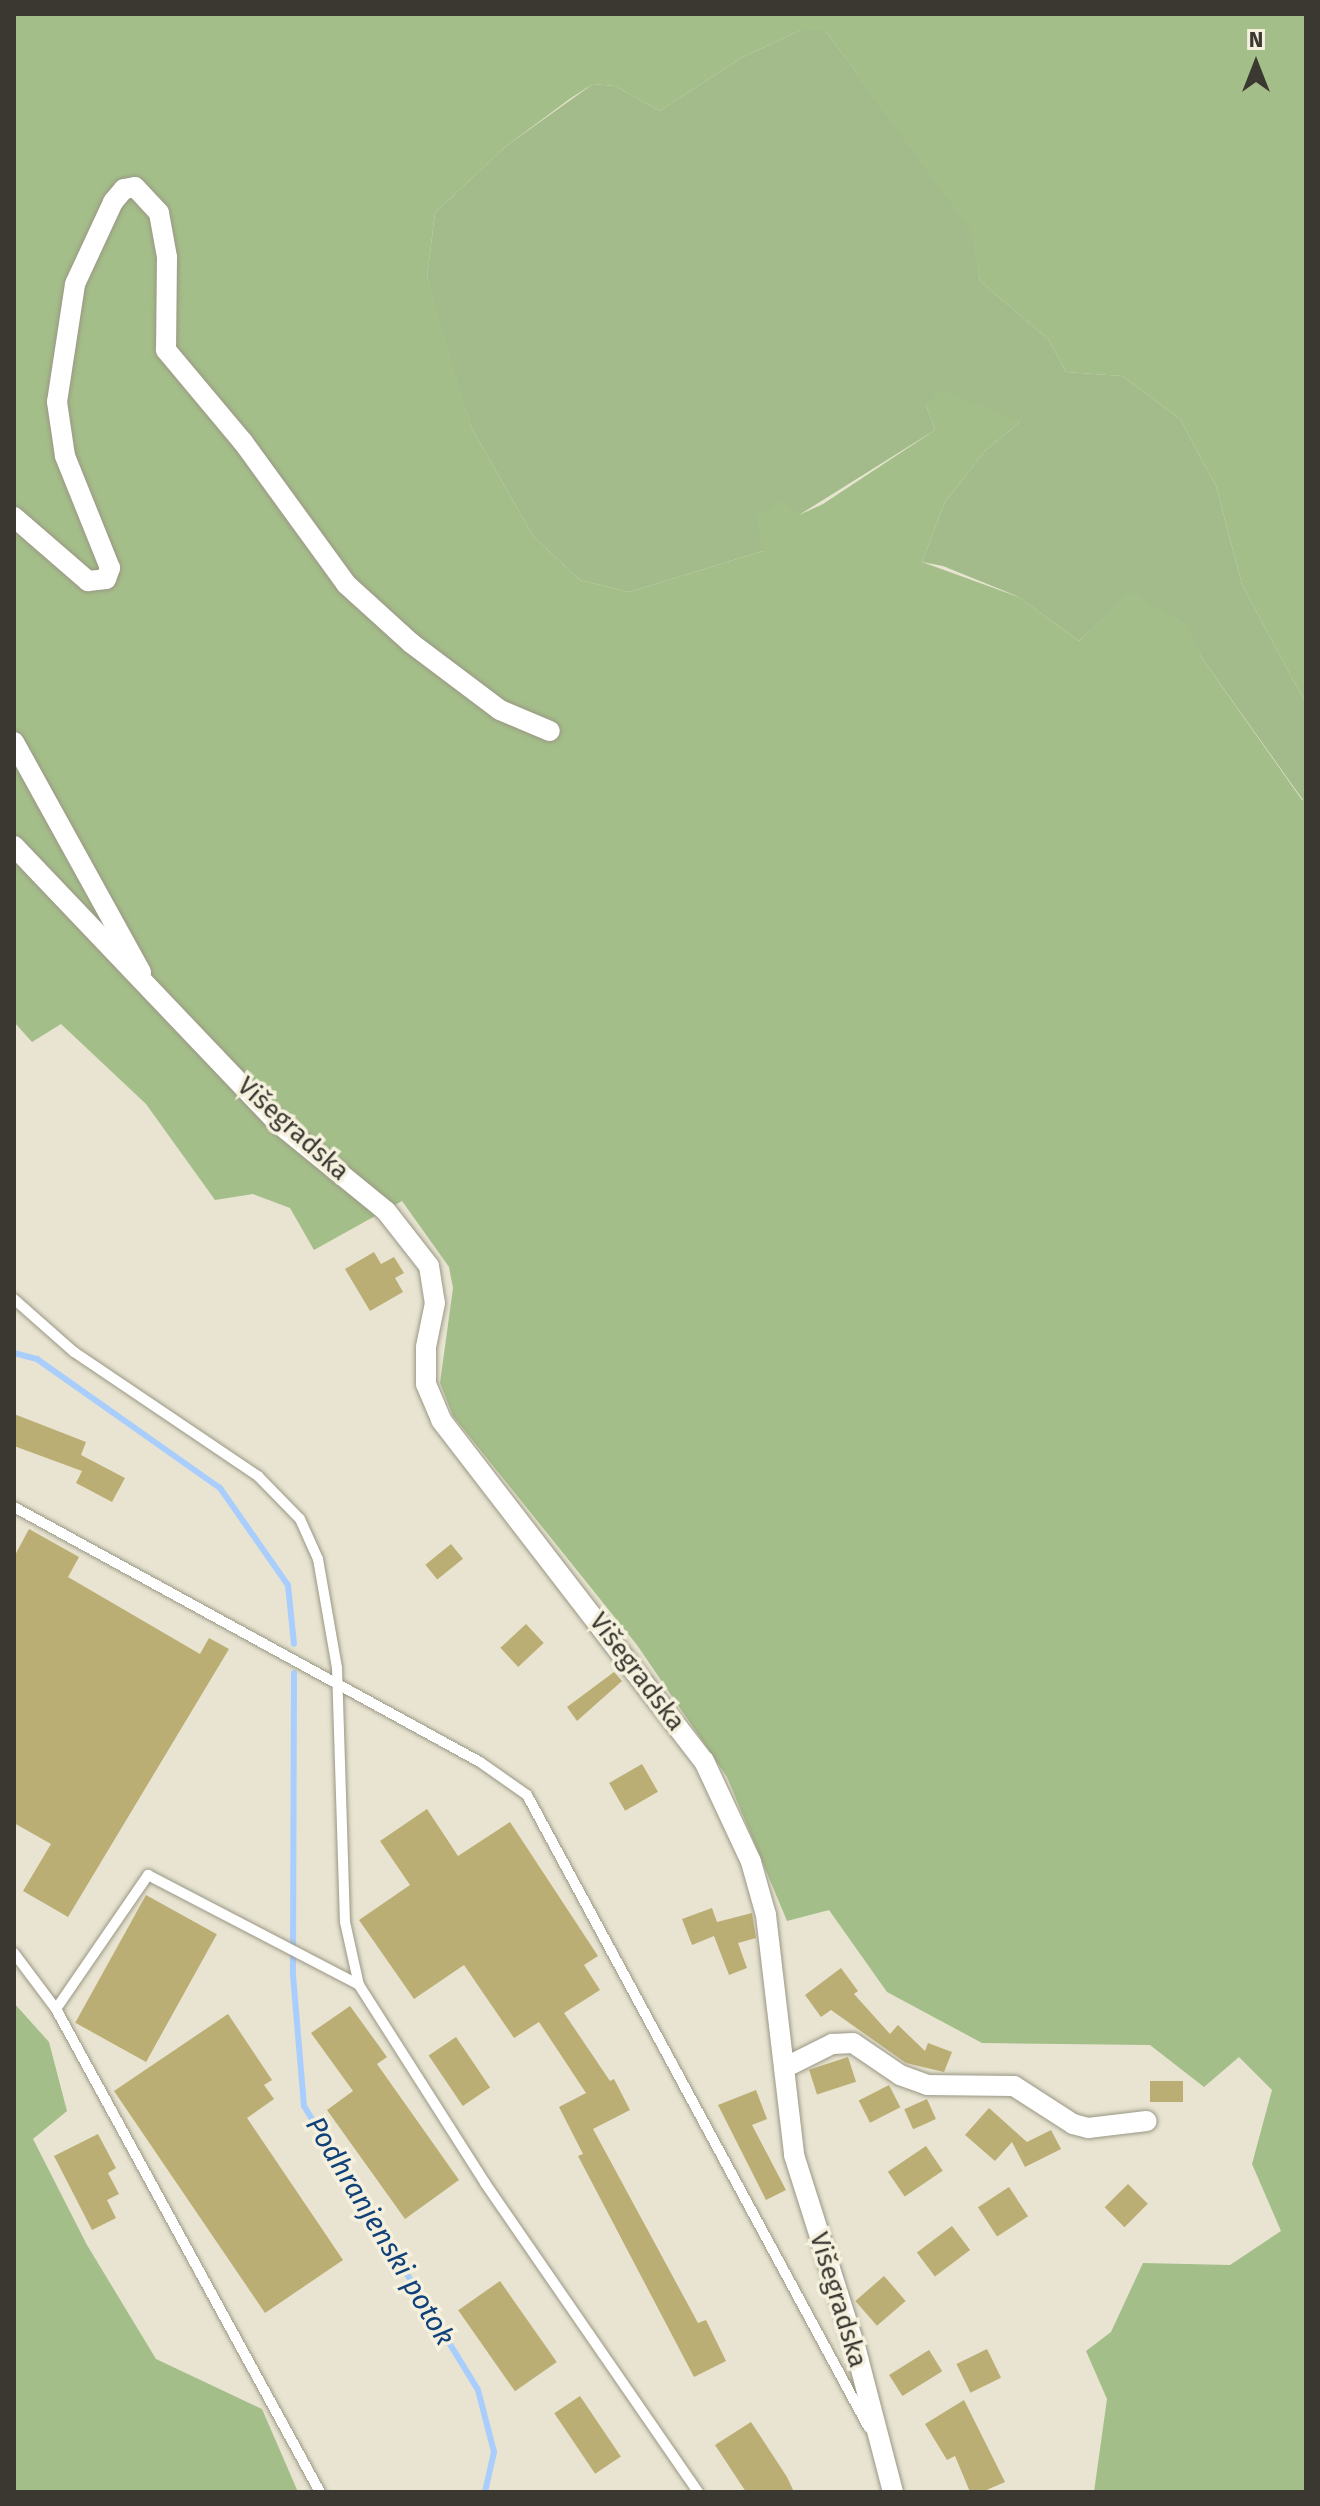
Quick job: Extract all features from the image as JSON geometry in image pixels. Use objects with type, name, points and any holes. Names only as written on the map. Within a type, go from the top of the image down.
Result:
[{"type":"street","points":[[14,517],[88,581],[106,579],[110,568],[65,456],[57,402],[75,284],[113,202],[124,189],[135,187],[159,213],[167,257],[166,350],[243,442],[346,584],[411,643],[500,710],[550,731]]},
{"type":"street","points":[[14,742],[150,990]]},
{"type":"street","points":[[14,846],[150,990]]},
{"type":"street","name":"Višegradska","points":[[150,990],[278,1123],[386,1211],[429,1266],[435,1303],[426,1347],[426,1384],[441,1420],[704,1761],[729,1810],[751,1862],[774,1947],[794,2155],[856,2350],[877,2444],[893,2492]]},
{"type":"street","points":[[784,2068],[832,2044],[853,2043],[900,2075],[927,2085],[1014,2086],[1073,2124],[1088,2128],[1147,2121]]},
{"type":"lane","points":[[14,1299],[74,1352],[258,1476],[300,1519],[318,1559],[336,1684],[345,1922],[359,1985],[485,2183],[698,2492]]},
{"type":"lane","points":[[14,1507],[480,1762],[527,1795],[877,2444]]},
{"type":"lane","points":[[56,2009],[143,1876],[359,1985]]},
{"type":"lane","points":[[14,1953],[56,2009],[320,2492]]},
{"type":"green space","points":[[14,14],[1306,14],[1306,704],[1242,585],[1216,486],[1180,419],[1122,376],[1066,372],[1049,340],[980,281],[972,232],[825,30],[801,30],[741,58],[660,111],[615,86],[593,84],[505,147],[435,213],[427,277],[471,427],[533,536],[580,580],[629,592],[763,551],[756,516],[783,501],[799,515],[823,504],[935,430],[926,405],[942,390],[1020,422],[985,451],[945,502],[922,562],[1019,597],[1079,641],[1130,592],[1187,625],[1202,658],[1302,800],[1306,798],[1306,2492],[1094,2492],[1107,2399],[1086,2351],[1111,2332],[1143,2263],[1230,2265],[1281,2231],[1252,2164],[1272,2090],[1239,2057],[1204,2087],[1150,2045],[982,2043],[887,1992],[829,1910],[787,1921],[727,1777],[637,1645],[453,1416],[440,1383],[453,1288],[449,1267],[402,1201],[314,1250],[290,1208],[253,1194],[215,1200],[146,1104],[61,1024],[32,1042],[14,1022]]},
{"type":"green space","points":[[801,30],[825,30],[973,232],[980,281],[1049,340],[1066,372],[1122,376],[1180,419],[1216,486],[1242,585],[1306,704],[1306,798],[1303,800],[1202,658],[1186,625],[1130,593],[1079,641],[1019,597],[943,566],[922,562],[945,502],[985,451],[1020,422],[926,405],[935,430],[799,515],[763,551],[629,592],[580,580],[533,536],[471,427],[446,347],[427,277],[435,213],[505,147],[593,84],[615,86],[660,111],[741,58]]},
{"type":"green space","points":[[14,2003],[49,2042],[67,2111],[33,2139],[87,2245],[156,2359],[262,2409],[298,2492],[14,2492]]},
{"type":"building","points":[[374,1252],[381,1264],[394,1257],[404,1273],[395,1278],[403,1292],[370,1311],[345,1269]]},
{"type":"building","points":[[14,1414],[86,1442],[81,1455],[125,1478],[112,1502],[76,1483],[82,1471],[14,1446]]},
{"type":"building","points":[[29,1529],[79,1557],[68,1577],[200,1654],[209,1638],[229,1649],[68,1917],[23,1891],[51,1844],[14,1823],[14,1557]]},
{"type":"building","points":[[451,1544],[463,1559],[437,1580],[425,1565]]},
{"type":"building","points":[[526,1624],[544,1643],[518,1667],[500,1648]]},
{"type":"building","points":[[614,1672],[622,1681],[577,1721],[567,1707]]},
{"type":"building","points":[[642,1764],[658,1792],[625,1811],[609,1783]]},
{"type":"building","points":[[427,1809],[458,1856],[510,1822],[598,1956],[584,1965],[600,1990],[564,2013],[610,2081],[614,2079],[630,2110],[593,2129],[698,2323],[706,2320],[726,2361],[694,2377],[578,2156],[583,2154],[559,2107],[586,2093],[539,2022],[514,2038],[464,1965],[414,1999],[359,1920],[410,1885],[380,1841]]},
{"type":"building","points":[[146,1895],[217,1934],[146,2062],[75,2023]]},
{"type":"building","points":[[712,1908],[717,1922],[752,1913],[756,1938],[738,1943],[747,1968],[729,1975],[714,1936],[692,1945],[682,1919]]},
{"type":"building","points":[[841,1968],[858,1991],[854,1994],[890,2034],[898,2025],[925,2051],[928,2043],[952,2052],[944,2072],[906,2063],[831,2010],[821,2017],[805,1995]]},
{"type":"building","points":[[350,2006],[387,2057],[377,2064],[459,2180],[405,2219],[327,2110],[353,2091],[311,2033]]},
{"type":"building","points":[[228,2014],[272,2080],[264,2085],[274,2099],[247,2118],[343,2260],[265,2313],[114,2091]]},
{"type":"building","points":[[456,2037],[490,2088],[463,2106],[429,2055]]},
{"type":"building","points":[[848,2057],[856,2082],[817,2094],[809,2070]]},
{"type":"building","points":[[1150,2081],[1183,2081],[1183,2102],[1150,2102]]},
{"type":"building","points":[[889,2085],[900,2107],[870,2123],[859,2100]]},
{"type":"building","points":[[756,2090],[767,2119],[752,2125],[786,2190],[766,2200],[718,2105]]},
{"type":"building","points":[[927,2099],[936,2119],[913,2129],[904,2109]]},
{"type":"building","points":[[989,2108],[1027,2142],[1051,2130],[1061,2149],[1025,2167],[1012,2142],[995,2161],[965,2135]]},
{"type":"building","points":[[98,2134],[116,2168],[108,2173],[119,2194],[107,2200],[116,2218],[92,2230],[54,2156]]},
{"type":"building","points":[[926,2146],[943,2171],[905,2197],[888,2172]]},
{"type":"building","points":[[1128,2184],[1148,2204],[1124,2227],[1105,2207]]},
{"type":"building","points":[[1009,2187],[1028,2216],[997,2237],[978,2207]]},
{"type":"building","points":[[952,2226],[970,2250],[935,2276],[917,2252]]},
{"type":"building","points":[[884,2276],[906,2301],[877,2326],[855,2301]]},
{"type":"building","points":[[500,2281],[557,2362],[515,2391],[458,2310]]},
{"type":"building","points":[[987,2349],[1001,2378],[970,2393],[956,2364]]},
{"type":"building","points":[[929,2350],[942,2371],[902,2396],[889,2375]]},
{"type":"building","points":[[580,2396],[621,2457],[595,2474],[554,2413]]},
{"type":"building","points":[[964,2400],[1005,2482],[982,2492],[970,2492],[955,2456],[947,2460],[925,2424]]},
{"type":"building","points":[[751,2422],[794,2492],[746,2492],[715,2445]]},
{"type":"waterway","name":"Podhranjenski potok","points":[[14,1353],[37,1359],[220,1488],[288,1585],[294,1644]]},
{"type":"waterway","name":"Podhranjenski potok","points":[[294,1673],[293,1975],[304,2106],[478,2390],[494,2452],[485,2492]]}]
